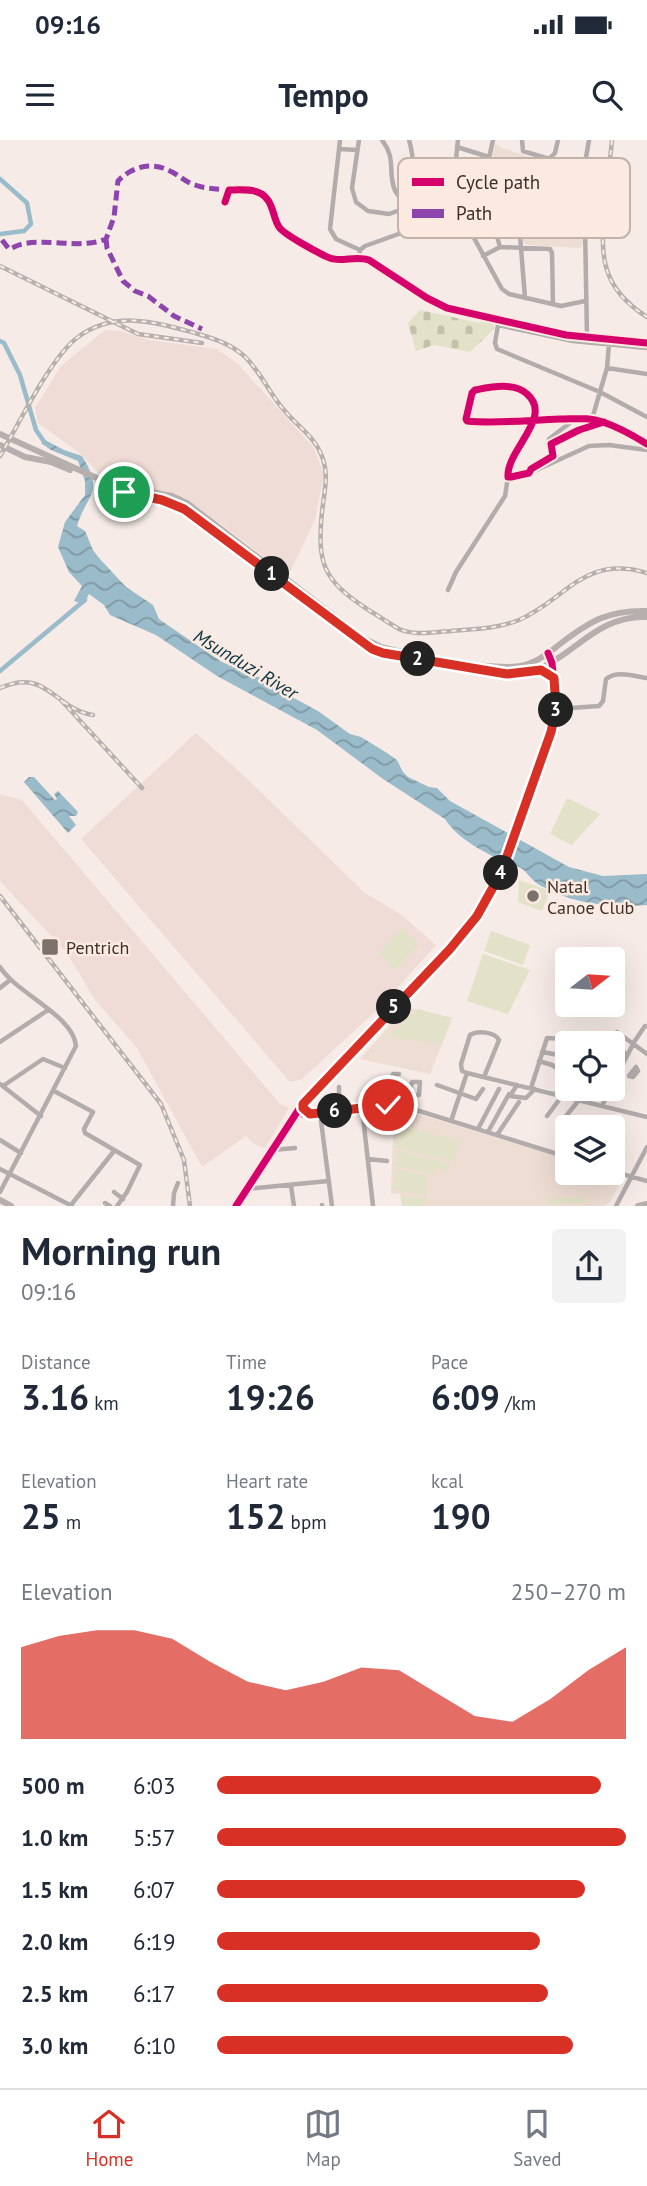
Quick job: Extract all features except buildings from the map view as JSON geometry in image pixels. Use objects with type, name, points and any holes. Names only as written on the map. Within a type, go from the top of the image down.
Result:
[{"type":"main road","points":[[0,434],[97,481],[184,509],[372,649],[383,653],[507,674],[522,674],[552,663],[608,623],[629,617],[647,617]]},
{"type":"main road","points":[[0,445],[25,457],[51,462],[81,473]]},
{"type":"main road","points":[[97,481],[172,496],[198,510],[374,645],[387,649],[506,668],[526,665],[548,653],[597,618],[621,612],[647,611]]},
{"type":"main road","points":[[140,484],[145,492]]},
{"type":"main road","points":[[126,488],[138,495]]},
{"type":"main road","points":[[538,669],[546,671],[554,678]]},
{"type":"main road","points":[[0,1192],[2,1203],[11,1206]]},
{"type":"main road","points":[[638,1206],[647,1204]]},
{"type":"street","points":[[341,140],[330,229],[336,239],[360,250]]},
{"type":"street","points":[[359,140],[352,194],[359,206],[368,211],[393,214],[398,211]]},
{"type":"street","points":[[382,140],[392,161],[395,191],[398,194]]},
{"type":"street","points":[[409,140],[412,158]]},
{"type":"street","points":[[455,158],[458,140]]},
{"type":"street","points":[[457,147],[489,157],[492,140]]},
{"type":"street","points":[[522,140],[523,151],[546,158]]},
{"type":"street","points":[[550,158],[555,153],[558,140]]},
{"type":"street","points":[[586,158],[589,140]]},
{"type":"street","points":[[339,149],[357,150]]},
{"type":"street","points":[[225,202],[229,190],[254,190],[263,194],[268,199],[280,228],[326,257],[339,260],[359,257],[369,260],[440,305],[566,335],[647,346]]},
{"type":"street","points":[[359,257],[360,250],[369,243],[398,233]]},
{"type":"street","points":[[473,238],[504,291],[565,306],[585,301]]},
{"type":"street","points":[[497,238],[500,247]]},
{"type":"street","points":[[520,238],[525,298]]},
{"type":"street","points":[[585,238],[587,337]]},
{"type":"street","points":[[483,256],[500,247],[551,250],[553,304]]},
{"type":"street","points":[[499,319],[495,344],[497,349],[600,391],[647,417]]},
{"type":"street","points":[[498,325],[573,341],[647,346]]},
{"type":"street","points":[[592,419],[607,368],[609,344]]},
{"type":"street","points":[[607,368],[647,374]]},
{"type":"street","points":[[448,590],[456,572],[505,496],[509,463],[535,420],[532,400],[517,387],[478,389],[471,393],[467,421],[535,420],[576,418],[592,419],[604,422],[647,444]]},
{"type":"street","points":[[529,473],[529,470],[553,456],[550,438],[576,418]]},
{"type":"street","points":[[551,443],[604,422]]},
{"type":"street","points":[[508,477],[529,473],[589,446],[620,446],[647,450]]},
{"type":"street","points":[[236,1206],[303,1104],[477,916],[501,873],[551,732],[556,709],[552,663],[548,653]]},
{"type":"street","points":[[556,709],[599,706],[603,701],[606,679],[611,675],[647,678]]},
{"type":"street","points":[[0,967],[10,980],[64,1024],[74,1036],[75,1050],[0,1192]]},
{"type":"street","points":[[0,988],[10,980]]},
{"type":"street","points":[[0,1042],[48,1010]]},
{"type":"street","points":[[625,1060],[645,1026]]},
{"type":"street","points":[[484,1077],[499,1040],[495,1035],[478,1032],[470,1035],[461,1064],[462,1071],[467,1073],[555,1094]]},
{"type":"street","points":[[509,1094],[526,1098],[533,1089],[546,1039],[555,1037]]},
{"type":"street","points":[[625,1038],[647,1054]]},
{"type":"street","points":[[542,1052],[555,1054]]},
{"type":"street","points":[[41,1116],[1,1085],[41,1060],[49,1060],[65,1068]]},
{"type":"street","points":[[539,1061],[555,1067]]},
{"type":"street","points":[[451,1121],[467,1073]]},
{"type":"street","points":[[386,1105],[393,1074],[400,1074]]},
{"type":"street","points":[[625,1074],[629,1076]]},
{"type":"street","points":[[437,1085],[478,1099],[483,1089]]},
{"type":"street","points":[[488,1132],[517,1085]]},
{"type":"street","points":[[329,1112],[329,1102],[338,1094],[339,1087]]},
{"type":"street","points":[[478,1129],[499,1088]]},
{"type":"street","points":[[54,1091],[94,1112],[85,1132],[141,1165],[117,1206]]},
{"type":"street","points":[[408,1108],[413,1095]]},
{"type":"street","points":[[547,1116],[559,1101]]},
{"type":"street","points":[[567,1115],[578,1101]]},
{"type":"street","points":[[583,1101],[647,1117]]},
{"type":"street","points":[[602,1106],[605,1101]]},
{"type":"street","points":[[497,1135],[519,1102]]},
{"type":"street","points":[[303,1104],[304,1111],[310,1114]]},
{"type":"street","points":[[294,1116],[386,1105],[408,1108],[555,1153]]},
{"type":"street","points":[[362,1108],[373,1206]]},
{"type":"street","points":[[320,1113],[332,1206]]},
{"type":"street","points":[[0,1140],[21,1153]]},
{"type":"street","points":[[616,1206],[647,1147]]},
{"type":"street","points":[[272,1150],[295,1148]]},
{"type":"street","points":[[0,1169],[71,1206],[114,1151]]},
{"type":"street","points":[[368,1159],[387,1161]]},
{"type":"street","points":[[625,1174],[647,1181]]},
{"type":"street","points":[[247,1189],[328,1181]]},
{"type":"street","points":[[173,1206],[178,1183]]},
{"type":"street","points":[[291,1186],[294,1206]]},
{"type":"street","points":[[114,1192],[123,1199]]},
{"type":"shaded area","points":[[495,143],[533,158],[492,158]]},
{"type":"shaded area","points":[[523,238],[583,238],[580,248],[527,245]]},
{"type":"shaded area","points":[[105,330],[120,331],[149,340],[217,349],[238,364],[314,448],[324,475],[315,520],[290,572],[286,569],[283,571],[187,499],[164,492],[128,488],[99,474],[81,454],[38,423],[35,408],[61,366]]},
{"type":"shaded area","points":[[196,733],[365,893],[400,914],[436,945],[379,1008],[302,1079],[289,1081],[81,839]]},
{"type":"shaded area","points":[[0,794],[22,800],[280,1104],[289,1108],[265,1148],[254,1144],[246,1136],[202,1167],[137,1048],[95,1000],[67,953],[0,881]]},
{"type":"shaded area","points":[[406,1007],[452,1018],[430,1074],[360,1059]]},
{"type":"shaded area","points":[[394,1107],[555,1155],[555,1185],[619,1185],[610,1202],[604,1206],[402,1206],[400,1194],[391,1193]]},
{"type":"green space","points":[[420,310],[480,323],[481,320],[494,323],[494,329],[470,352],[434,345],[416,351],[408,323]]},
{"type":"green space","points":[[567,798],[600,814],[572,845],[550,834]]},
{"type":"green space","name":"Natal Canoe Club","points":[[519,880],[550,891],[542,911],[518,902]]},
{"type":"green space","points":[[402,928],[419,945],[395,970],[378,953]]},
{"type":"green space","points":[[491,931],[530,945],[523,965],[484,951]]},
{"type":"green space","points":[[483,954],[530,970],[508,1014],[467,1001]]},
{"type":"green space","points":[[418,1009],[452,1018],[442,1044],[389,1036]]},
{"type":"green space","points":[[399,1126],[459,1140],[455,1161],[394,1147]]},
{"type":"green space","points":[[399,1151],[450,1164],[449,1171],[436,1168],[434,1175],[396,1165]]},
{"type":"green space","points":[[397,1170],[428,1176],[425,1195],[393,1189]]},
{"type":"green space","points":[[402,1197],[425,1198],[426,1206],[403,1206]]},
{"type":"green space","points":[[585,1197],[586,1203],[548,1204],[547,1199]]},
{"type":"water","points":[[45,440],[82,456],[89,468],[93,486],[77,526],[85,531],[93,550],[126,587],[153,605],[159,619],[222,662],[261,678],[318,711],[350,734],[361,737],[387,753],[397,760],[408,777],[437,788],[450,801],[569,867],[603,876],[647,874],[647,905],[620,906],[580,901],[541,886],[520,868],[468,841],[445,819],[383,779],[317,730],[217,676],[156,635],[110,615],[104,605],[89,594],[84,604],[74,601],[82,586],[69,572],[58,547],[65,522],[85,495],[85,481],[78,461],[51,450],[41,443]]},
{"type":"water","points":[[29,777],[34,777],[55,800],[57,799],[54,794],[58,791],[78,812],[76,816],[69,816],[76,825],[68,833],[24,782]]},
{"type":"waterway","name":"Msunduzi River","points":[[0,179],[27,203],[31,224],[24,231],[0,234]]},
{"type":"waterway","name":"Msunduzi River","points":[[0,341],[4,343],[20,375],[36,430],[45,443]]},
{"type":"waterway","points":[[0,671],[85,600]]},
{"type":"railway","points":[[610,158],[612,140]]},
{"type":"railway","points":[[603,238],[606,268],[612,282],[631,306],[647,317]]},
{"type":"railway","points":[[0,266],[138,334],[202,343]]},
{"type":"railway","points":[[0,456],[46,375],[78,337],[106,323],[150,322],[220,341],[249,361],[279,403],[314,442],[324,461],[326,483],[321,545],[326,569],[352,599],[399,629],[424,633],[502,625],[536,611],[591,574],[607,569],[647,573]]},
{"type":"railway","points":[[0,688],[16,683],[40,686],[69,705],[93,715]]},
{"type":"railway","points":[[61,700],[142,788]]},
{"type":"railway","points":[[0,896],[161,1104],[184,1160],[190,1206]]},
{"type":"marked path","points":[[2,240],[9,249],[29,243],[85,243],[106,239],[114,217],[118,181],[129,172],[142,167],[156,166],[195,185],[229,190]]},
{"type":"marked path","points":[[106,239],[107,248],[123,281],[174,316],[202,329]]},
{"type":"cycle path","points":[[225,202],[229,190],[248,190],[264,195],[279,227],[293,238],[330,258],[369,260],[447,308],[566,335],[647,343]]},
{"type":"cycle path","points":[[604,422],[579,430],[551,444],[553,456],[531,469],[529,473],[508,477],[509,467],[532,423],[535,413],[534,403],[527,394],[516,388],[502,386],[475,390],[466,419],[490,422],[514,422],[525,421],[537,420],[548,419],[592,419],[603,422],[609,424],[614,426],[647,444]]},
{"type":"cycle path","points":[[236,1206],[299,1109],[450,949],[477,916],[501,873],[551,732],[556,703],[552,663],[548,653]]},
{"type":"place","name":"Natal Canoe Club","points":[[533,896]]},
{"type":"place","name":"Pentrich","points":[[50,947]]},
{"type":"route","points":[[124,492],[162,500],[184,509],[372,649],[507,674],[522,674],[538,669],[546,671],[554,678],[556,709],[551,732],[501,873],[487,901],[450,949],[303,1104],[303,1108],[310,1114],[388,1105]]}]
